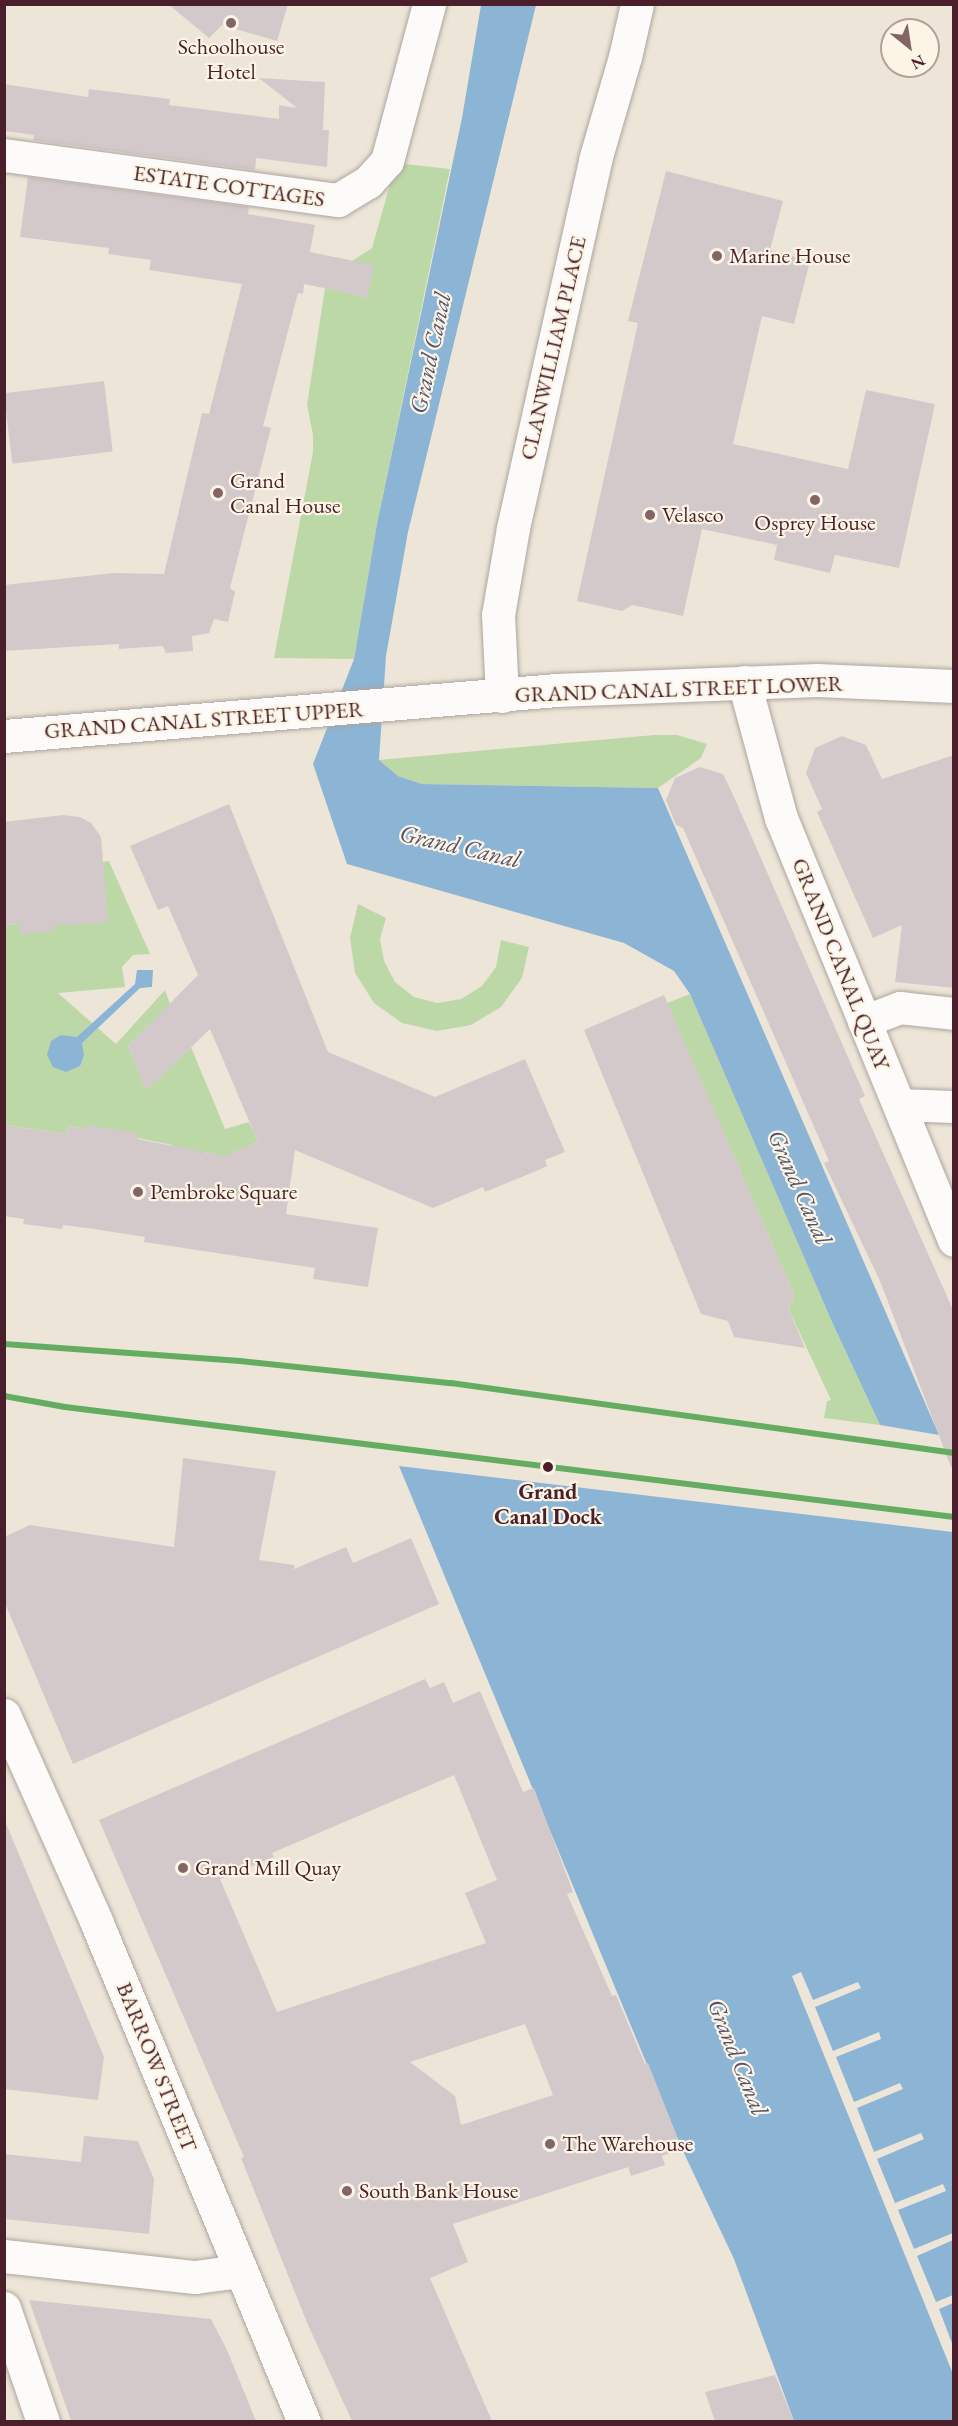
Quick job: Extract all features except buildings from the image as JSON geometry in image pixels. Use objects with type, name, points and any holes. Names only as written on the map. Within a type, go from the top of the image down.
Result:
[{"type":"street","name":"ESTATE COTTAGES","points":[[4,155],[338,200],[368,182],[387,161],[429,4]]},
{"type":"street","name":"CLANWILLIAM PLACE","points":[[502,696],[498,615],[513,528],[595,160],[637,4]]},
{"type":"street","name":"GRAND CANAL STREET LOWER","points":[[404,705],[502,696],[744,681],[817,680],[954,686]]},
{"type":"street","name":"GRAND CANAL QUAY","points":[[744,681],[781,818],[954,1240]]},
{"type":"street","name":"GRAND CANAL STREET UPPER","points":[[4,736],[404,705]]},
{"type":"street","points":[[864,1022],[900,1008],[954,1014]]},
{"type":"street","points":[[898,1105],[954,1107]]},
{"type":"street","name":"BARROW STREET","points":[[4,1716],[96,1921],[239,2271],[304,2421]]},
{"type":"street","points":[[4,2256],[195,2277],[239,2271]]},
{"type":"street","points":[[4,2308],[43,2421]]},
{"type":"green space","points":[[396,163],[450,169],[377,524],[354,659],[274,658],[313,452],[313,435],[307,405],[325,288],[368,297],[352,261],[372,248]]},
{"type":"green space","points":[[654,735],[677,735],[707,744],[701,758],[658,788],[422,784],[398,776],[379,760]]},
{"type":"green space","points":[[109,861],[150,954],[133,955],[122,967],[125,987],[58,993],[116,1044],[165,990],[170,1004],[128,1046],[146,1090],[191,1047],[225,1129],[249,1122],[258,1142],[218,1159],[218,1155],[205,1152],[203,1157],[173,1152],[172,1145],[138,1138],[136,1133],[86,1126],[85,1129],[68,1126],[67,1134],[5,1125],[4,925],[19,924],[53,931],[52,921],[103,862]]},
{"type":"green space","points":[[358,904],[386,918],[380,939],[384,961],[395,982],[414,997],[437,1003],[461,999],[482,986],[496,967],[501,940],[529,947],[522,978],[501,1007],[471,1025],[437,1031],[402,1023],[374,1003],[355,973],[350,938]]},
{"type":"green space","points":[[690,994],[832,1322],[880,1425],[824,1418],[827,1401],[831,1400],[789,1310],[794,1294],[667,1003]]},
{"type":"water","name":"Grand Canal","points":[[481,5],[536,5],[408,532],[386,656],[379,760],[398,776],[422,784],[658,788],[939,1435],[880,1425],[832,1322],[690,994],[674,971],[624,943],[347,864],[313,764],[354,659],[377,524],[462,118]]},
{"type":"water","points":[[137,970],[153,970],[152,987],[140,988],[82,1043],[84,1055],[80,1066],[66,1072],[53,1067],[47,1055],[51,1041],[61,1035],[77,1037],[135,984]]},
{"type":"water","name":"Grand Canal Dock","points":[[399,1466],[953,1532],[953,2421],[794,2421],[734,2259],[682,2149]]},
{"type":"pier","points":[[801,1972],[813,2000],[858,1982],[861,1988],[815,2007],[833,2051],[879,2032],[881,2039],[836,2057],[854,2102],[900,2083],[903,2089],[857,2108],[874,2152],[921,2133],[924,2139],[877,2159],[895,2203],[943,2184],[946,2191],[898,2210],[914,2249],[953,2233],[953,2240],[917,2256],[936,2302],[953,2295],[953,2303],[939,2309],[953,2346],[953,2374],[792,1976]]},
{"type":"transit line","points":[[4,1344],[240,1361],[451,1383],[954,1453]]},
{"type":"transit line","points":[[4,1396],[65,1407],[954,1517]]},
{"type":"place","name":"Schoolhouse Hotel","points":[[231,23]]},
{"type":"place","name":"Marine House","points":[[717,256]]},
{"type":"place","name":"Grand Canal House","points":[[218,493]]},
{"type":"place","name":"Osprey House","points":[[815,500]]},
{"type":"place","name":"Velasco","points":[[650,515]]},
{"type":"place","name":"Pembroke Square","points":[[138,1192]]},
{"type":"place","name":"Grand Canal Dock","points":[[548,1467]]},
{"type":"place","name":"Grand Mill Quay","points":[[183,1868]]},
{"type":"place","name":"The Warehouse","points":[[550,2144]]},
{"type":"place","name":"South Bank House","points":[[347,2191]]}]
